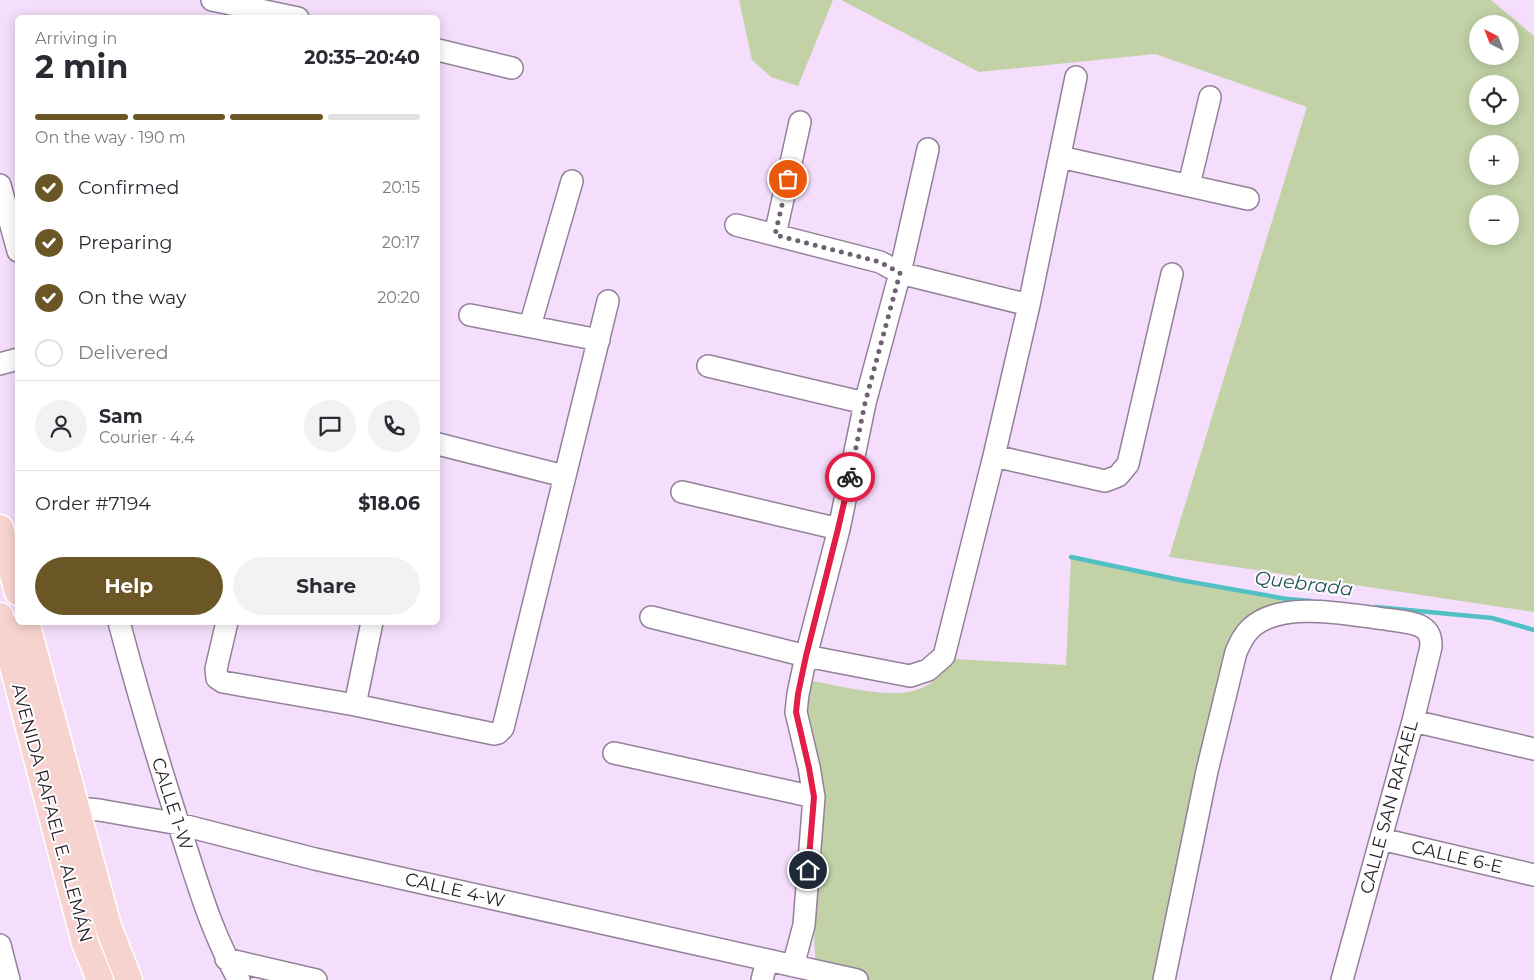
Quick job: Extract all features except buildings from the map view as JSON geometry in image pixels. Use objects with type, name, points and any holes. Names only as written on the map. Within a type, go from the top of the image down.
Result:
[{"type":"main road","points":[[0,528],[15,581]]},
{"type":"main road","name":"AVENIDA RAFAEL E. ALEMÁN","points":[[0,616],[65,813],[129,980]]},
{"type":"main road","name":"AVENIDA RAFAEL E. ALEMÁN","points":[[27,625],[65,813],[85,943],[100,980]]},
{"type":"street","points":[[212,0],[295,13]]},
{"type":"street","points":[[440,50],[512,68]]},
{"type":"street","points":[[651,617],[806,656],[910,676],[928,670],[944,656],[994,456],[1029,305],[1076,77]]},
{"type":"street","points":[[1189,184],[1210,97]]},
{"type":"street","points":[[775,235],[800,122]]},
{"type":"street","points":[[802,968],[814,797],[796,712],[798,694],[838,529],[865,403],[900,273],[928,148]]},
{"type":"street","points":[[1060,157],[1189,184],[1248,199]]},
{"type":"street","points":[[530,326],[572,180]]},
{"type":"street","points":[[0,185],[15,240]]},
{"type":"street","points":[[736,225],[880,262],[900,273],[1029,305]]},
{"type":"street","points":[[994,456],[1105,481],[1118,476],[1128,464],[1172,274]]},
{"type":"street","points":[[226,625],[216,669],[217,678],[224,682],[355,705],[494,734],[503,728],[608,301]]},
{"type":"street","points":[[470,315],[599,340]]},
{"type":"street","points":[[0,364],[15,360]]},
{"type":"street","points":[[708,366],[865,403]]},
{"type":"street","points":[[440,445],[564,476]]},
{"type":"street","points":[[682,492],[838,529]]},
{"type":"street","name":"CALLE SAN RAFAEL","points":[[1164,980],[1207,770],[1231,667],[1242,638],[1256,624],[1288,611],[1302,610],[1350,614],[1418,625],[1429,634],[1431,647],[1381,839],[1348,979]]},
{"type":"street","name":"CALLE 1-W","points":[[120,625],[144,716],[204,904],[226,959],[239,980]]},
{"type":"street","points":[[355,705],[371,625]]},
{"type":"street","points":[[1413,721],[1534,749]]},
{"type":"street","points":[[614,753],[814,797]]},
{"type":"street","name":"CALLE 4-W","points":[[65,813],[88,809],[99,810],[179,824],[764,970],[802,968],[857,980]]},
{"type":"street","name":"CALLE 6-E","points":[[1381,839],[1534,875]]},
{"type":"street","points":[[0,946],[9,980]]},
{"type":"street","points":[[226,959],[316,980]]},
{"type":"green space","points":[[739,0],[833,0],[798,86],[771,77],[752,60]]},
{"type":"green space","points":[[841,0],[1491,0],[1509,15],[1469,15],[1469,65],[1519,65],[1519,23],[1534,36],[1534,612],[1169,557],[1307,107],[1155,54],[979,72]]},
{"type":"green space","points":[[1071,557],[1287,599],[1288,611],[1249,629],[1164,980],[853,980],[816,971],[802,729],[812,681],[866,691],[894,693],[919,689],[930,684],[954,659],[1066,665]]},
{"type":"waterway","name":"Quebrada","points":[[1071,557],[1180,580],[1287,599],[1311,601]]},
{"type":"waterway","name":"Quebrada","points":[[1376,607],[1492,618],[1534,630]]},
{"type":"way so far","points":[[788,179],[775,235],[880,262],[900,273],[865,403],[850,477]]},
{"type":"route","points":[[808,870],[814,797],[796,712],[806,656],[850,477]]}]
